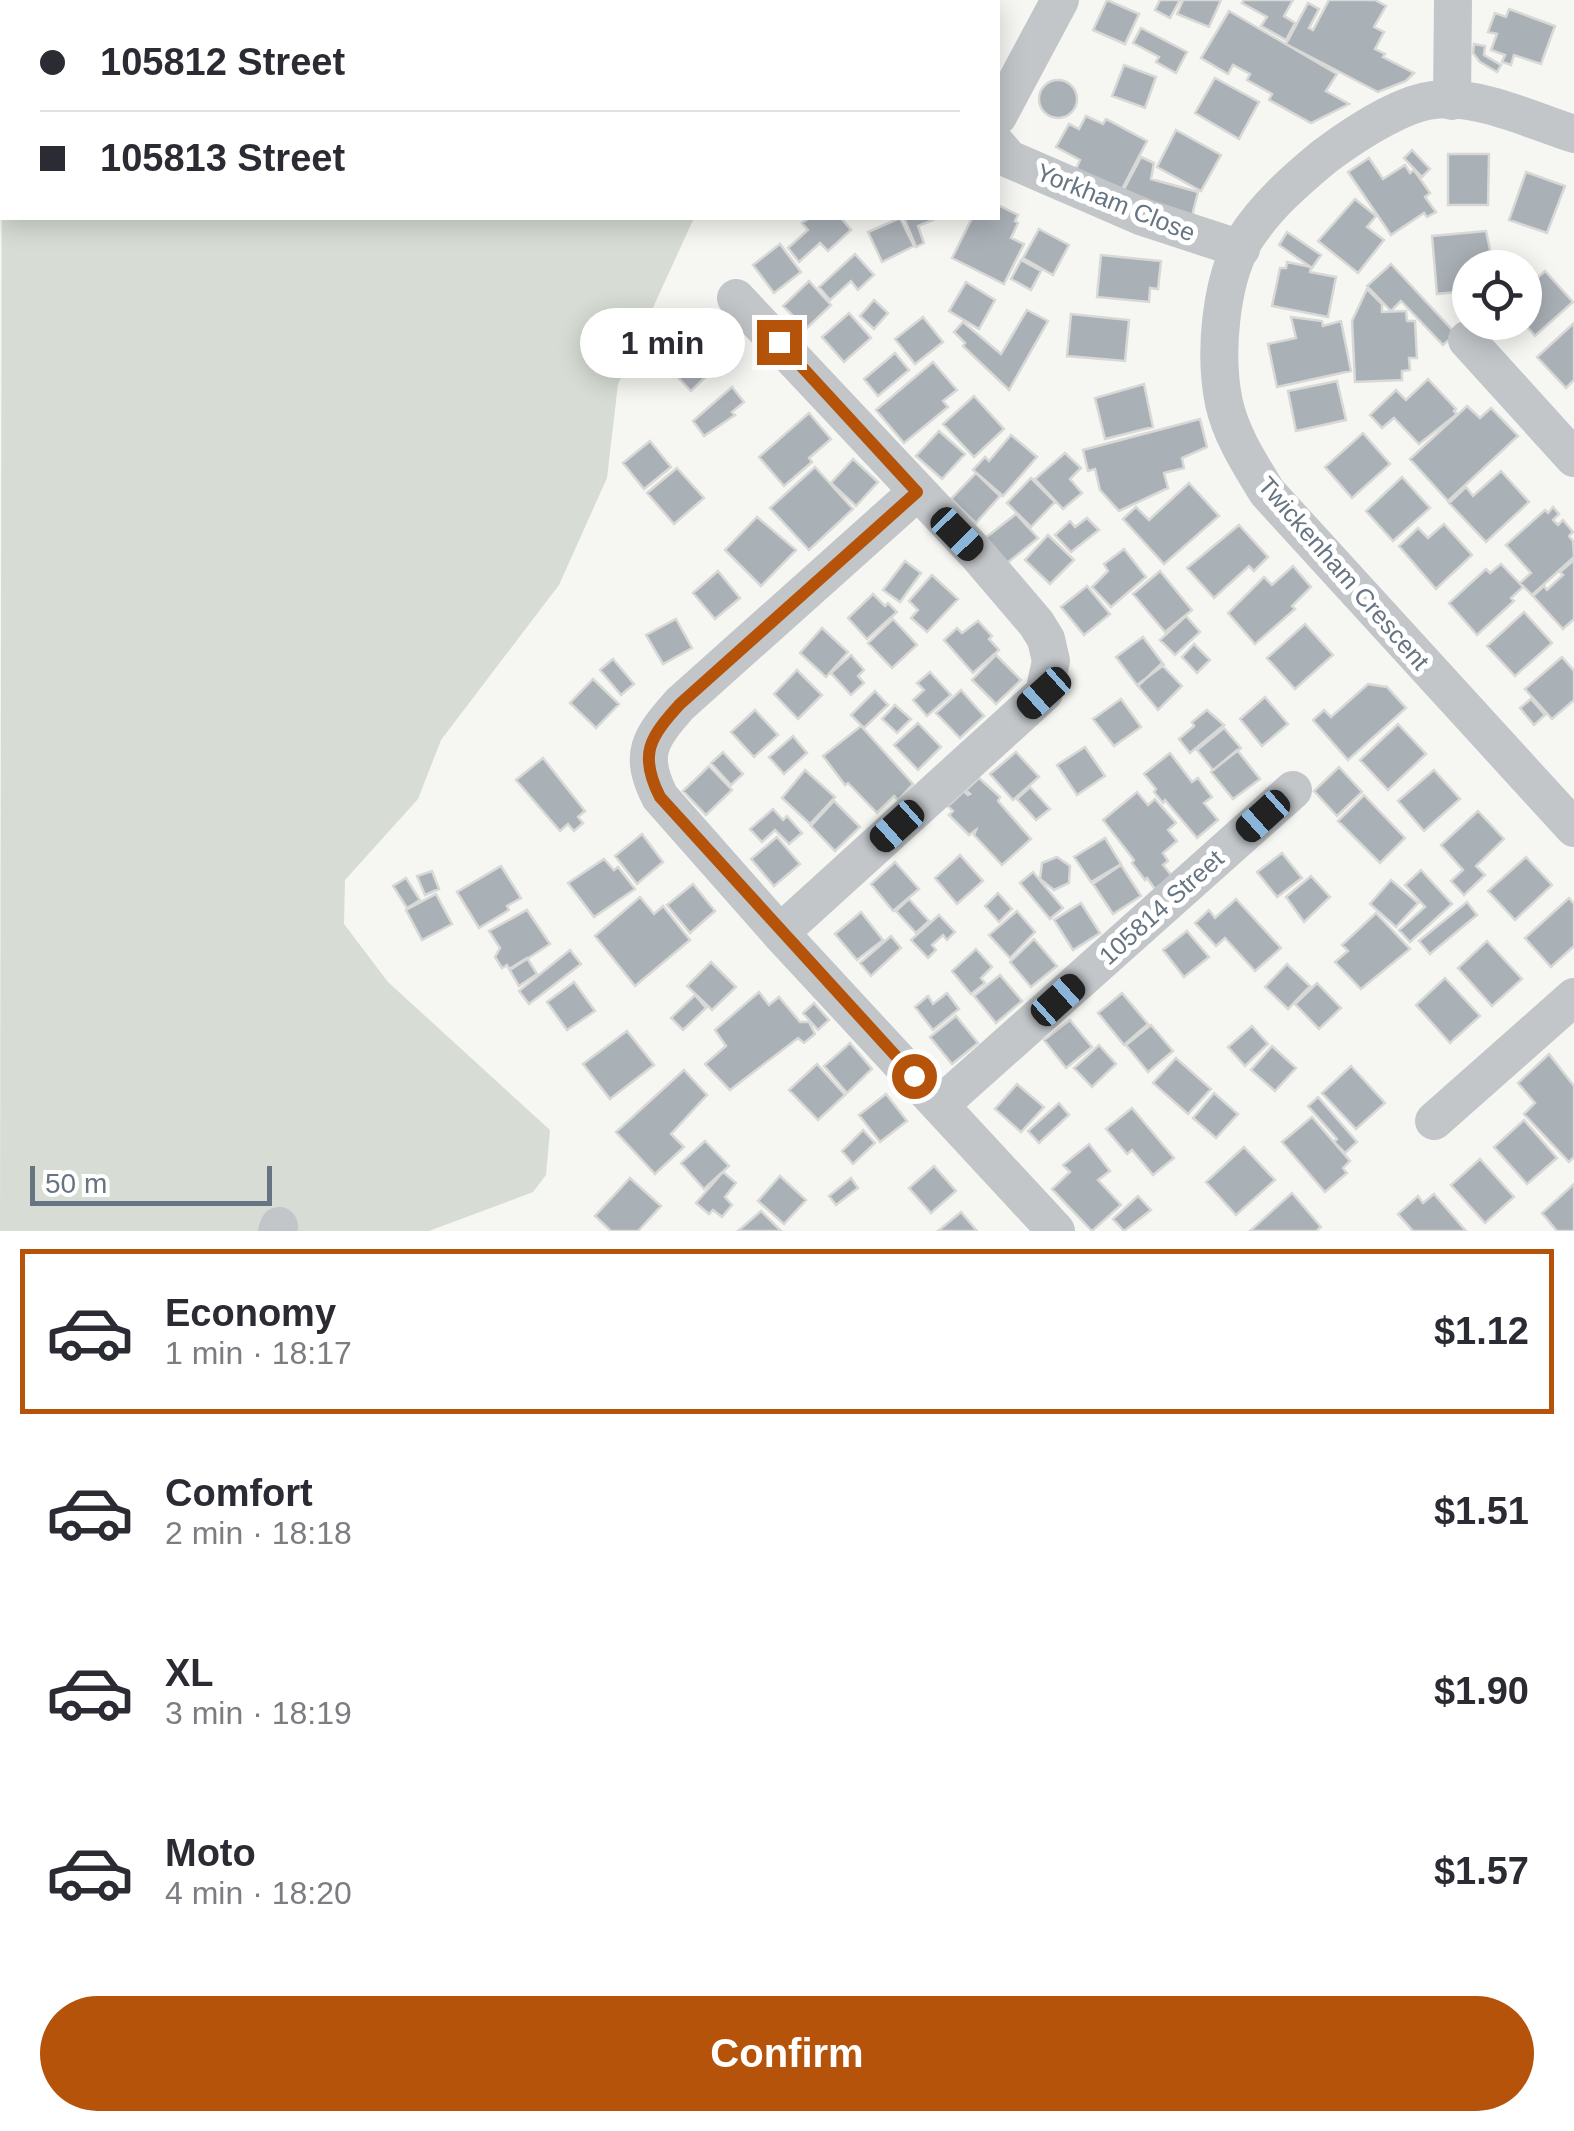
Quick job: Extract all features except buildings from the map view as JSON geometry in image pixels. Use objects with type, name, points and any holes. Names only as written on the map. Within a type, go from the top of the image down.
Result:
[{"type":"street","points":[[1000,112],[1060,0]]},
{"type":"street","points":[[1452,101],[1453,0]]},
{"type":"street","name":"Twickenham Crescent","points":[[1574,134],[1479,103],[1431,100],[1391,115],[1346,140],[1304,174],[1246,238],[1220,311],[1224,402],[1241,450],[1267,492],[1574,828]]},
{"type":"street","name":"Yorkham Close","points":[[1000,148],[1009,159],[1144,217],[1241,249]]},
{"type":"street","points":[[736,298],[1036,623],[1046,639],[1051,661],[1044,693],[780,933]]},
{"type":"street","points":[[1467,340],[1574,458]]},
{"type":"street","points":[[917,492],[680,704],[654,732],[647,772],[660,797],[780,933],[1056,1231]]},
{"type":"street","name":"105814 Street","points":[[940,1105],[1292,790]]},
{"type":"street","points":[[1434,1122],[1574,997]]},
{"type":"shaded area","points":[[2,220],[693,220],[618,384],[607,478],[559,585],[441,740],[418,799],[345,880],[344,924],[388,982],[550,1130],[546,1175],[533,1192],[429,1231],[0,1231]]},
{"type":"route","points":[[779,342],[917,492],[680,704],[654,732],[647,772],[660,797],[914,1076]]}]
